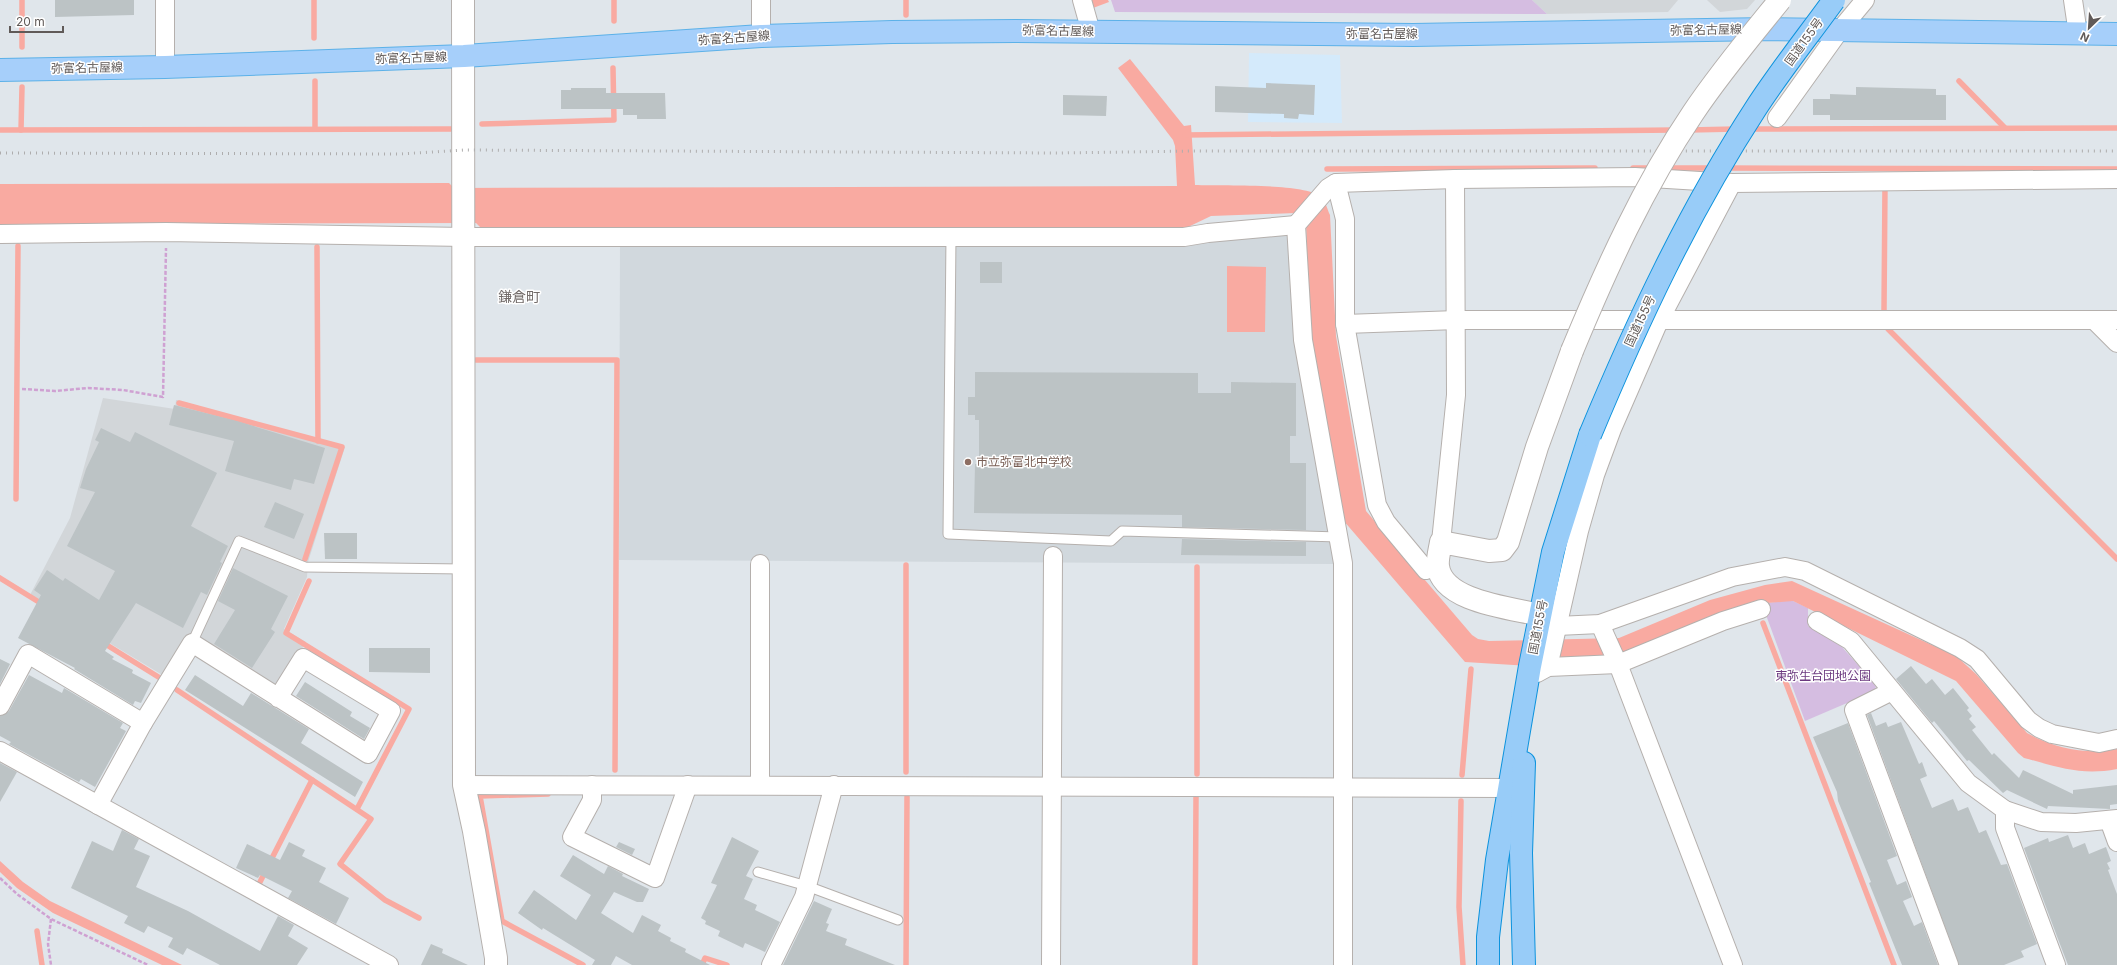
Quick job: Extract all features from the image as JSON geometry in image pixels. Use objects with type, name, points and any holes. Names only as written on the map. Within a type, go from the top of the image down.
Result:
[{"type":"highway","name":"国道155号","points":[[1488,965],[1488,937],[1497,860],[1508,788],[1545,624],[1553,552],[1590,435],[1632,336],[1694,214],[1756,108],[1834,0]]},
{"type":"highway","name":"国道155号","points":[[1524,965],[1522,817],[1535,670]]},
{"type":"main road","name":"弥富名古屋線","points":[[0,70],[165,68],[464,56],[761,36],[892,32],[1413,35],[1840,30],[2117,34]]},
{"type":"street","points":[[165,0],[165,68]]},
{"type":"street","points":[[464,0],[464,785],[474,831],[496,965]]},
{"type":"street","points":[[761,0],[761,36]]},
{"type":"street","points":[[1082,0],[1091,32]]},
{"type":"street","points":[[1441,542],[1489,551],[1502,550],[1508,542],[1537,447],[1572,351],[1605,271],[1644,194],[1692,114],[1730,61],[1780,0]]},
{"type":"street","points":[[1778,118],[1840,30],[1865,0]]},
{"type":"street","points":[[2073,0],[2078,34]]},
{"type":"street","points":[[0,234],[464,231],[951,237],[1184,237],[1298,223],[1330,188],[1455,179],[1635,177],[1732,183],[2117,179]]},
{"type":"street","points":[[1455,179],[1457,320],[1456,395],[1438,566],[1444,581],[1454,590],[1470,598],[1545,624],[1600,624],[1732,577],[1785,567],[1805,571],[1960,648],[1977,659],[2028,720],[2039,728],[2052,734],[2099,743],[2117,739]]},
{"type":"street","points":[[1545,624],[1579,531],[1596,475],[1636,371],[1659,321],[1732,183]]},
{"type":"street","points":[[1330,188],[1345,219],[1346,324],[1377,505],[1386,522],[1426,570],[1438,566]]},
{"type":"street","points":[[1298,223],[1303,340],[1343,563],[1343,965]]},
{"type":"street","points":[[1346,324],[1457,320],[2117,320]]},
{"type":"street","points":[[2094,320],[2117,343]]},
{"type":"street","points":[[1051,965],[1053,556]]},
{"type":"street","points":[[760,564],[760,785]]},
{"type":"street","points":[[1535,670],[1618,664],[1723,621],[1761,609]]},
{"type":"street","points":[[1817,620],[1851,641],[1968,783],[2005,810],[2041,822],[2076,823],[2113,819],[2117,842]]},
{"type":"street","points":[[1600,624],[1618,664],[1733,965]]},
{"type":"street","points":[[98,805],[143,723],[192,643],[278,698],[368,754],[391,711],[303,658],[278,698]]},
{"type":"street","points":[[0,706],[28,654],[143,723]]},
{"type":"street","points":[[1892,691],[1854,710],[1949,965]]},
{"type":"street","points":[[0,751],[389,965]]},
{"type":"street","points":[[464,785],[1508,788]]},
{"type":"street","points":[[592,785],[592,800],[572,837],[655,878],[688,785]]},
{"type":"street","points":[[771,965],[804,897],[834,785]]},
{"type":"street","points":[[2005,810],[2005,828],[2056,965]]},
{"type":"lane","points":[[951,237],[948,534],[1111,541],[1122,531],[1339,537]]},
{"type":"lane","points":[[1053,556],[1054,538]]},
{"type":"lane","points":[[192,643],[239,541],[305,567],[464,569]]},
{"type":"lane","points":[[758,872],[807,886],[898,920]]},
{"type":"path","points":[[22,389],[55,391],[88,388],[123,390],[163,397],[166,232]]},
{"type":"path","points":[[0,878],[17,894],[51,919],[148,965]]},
{"type":"path","points":[[51,919],[48,944],[51,965]]},
{"type":"shaded area","points":[[1090,0],[1108,0],[1109,2],[1093,8]]},
{"type":"shaded area","points":[[1532,0],[1678,0],[1668,12],[1547,14]]},
{"type":"shaded area","points":[[1707,0],[1755,0],[1747,9],[1720,12]]},
{"type":"shaded area","points":[[1249,53],[1340,55],[1342,123],[1248,122]]},
{"type":"shaded area","points":[[1130,59],[1184,126],[1191,125],[1195,185],[1260,186],[1297,189],[1311,192],[1320,196],[1324,200],[1330,215],[1336,336],[1366,511],[1472,635],[1478,639],[1489,641],[1619,638],[1710,600],[1765,585],[1792,581],[1956,656],[1976,674],[2027,733],[2048,743],[2082,751],[2106,751],[2117,749],[2117,769],[2092,772],[2070,770],[2024,758],[1956,681],[1793,601],[1767,603],[1625,653],[1528,666],[1465,662],[1343,520],[1310,336],[1306,222],[1296,213],[1211,216],[1188,227],[480,227],[476,223],[0,224],[0,184],[449,183],[454,188],[1177,186],[1175,146],[1173,140],[1118,68]]},
{"type":"shaded area","name":"市立弥富北中学校","points":[[1290,235],[1335,564],[619,560],[620,242],[1185,243]]},
{"type":"shaded area","points":[[1227,266],[1266,267],[1265,332],[1227,332]]},
{"type":"shaded area","points":[[103,398],[175,409],[176,400],[345,447],[308,562],[307,577],[284,629],[306,642],[281,683],[271,686],[191,635],[164,676],[30,595],[70,518]]},
{"type":"shaded area","points":[[0,861],[23,882],[50,901],[182,965],[162,965],[53,913],[17,888],[0,872]]},
{"type":"green space","points":[[1111,0],[1532,0],[1547,14],[1115,12]]},
{"type":"green space","name":"東弥生台団地公園","points":[[1793,601],[1808,608],[1808,626],[1842,647],[1876,685],[1875,691],[1805,721],[1766,615],[1767,603]]},
{"type":"building","points":[[55,0],[134,0],[134,15],[55,17]]},
{"type":"building","points":[[1266,83],[1315,85],[1314,115],[1299,114],[1298,119],[1284,118],[1284,114],[1215,112],[1215,86],[1266,88]]},
{"type":"building","points":[[1856,87],[1936,89],[1936,95],[1946,95],[1946,120],[1830,120],[1830,115],[1813,115],[1813,99],[1830,99],[1830,94],[1856,95]]},
{"type":"building","points":[[571,88],[606,88],[606,93],[665,93],[666,119],[637,119],[637,115],[623,115],[623,109],[561,109],[561,90],[571,90]]},
{"type":"building","points":[[1063,95],[1107,96],[1106,116],[1063,115]]},
{"type":"building","points":[[980,262],[1002,262],[1002,283],[980,283]]},
{"type":"building","points":[[975,372],[1198,373],[1198,393],[1231,393],[1231,382],[1296,383],[1296,436],[1290,436],[1290,463],[1306,463],[1306,530],[1182,527],[1182,515],[974,513],[975,464],[979,464],[979,420],[975,420],[975,415],[968,415],[968,397],[975,397]]},
{"type":"building","points":[[174,405],[237,421],[325,448],[314,484],[294,479],[291,490],[225,471],[234,441],[169,425]]},
{"type":"building","points":[[101,428],[130,442],[135,432],[217,473],[191,526],[228,546],[207,595],[201,592],[183,628],[136,603],[105,651],[114,657],[112,659],[133,670],[132,673],[151,683],[141,703],[135,701],[133,705],[74,669],[75,668],[18,638],[41,595],[34,590],[47,570],[63,581],[65,578],[99,600],[115,571],[67,546],[95,492],[80,488],[86,469],[99,442],[95,440]]},
{"type":"building","points":[[275,502],[304,514],[294,539],[264,527]]},
{"type":"building","points":[[324,533],[357,533],[357,559],[325,559]]},
{"type":"building","points":[[1182,539],[1306,542],[1306,556],[1181,555]]},
{"type":"building","points":[[233,568],[288,596],[271,629],[275,632],[252,668],[214,644],[235,610],[218,601]]},
{"type":"building","points":[[369,648],[430,648],[430,673],[369,672]]},
{"type":"building","points":[[0,659],[10,664],[0,684]]},
{"type":"building","points":[[1911,666],[1926,684],[1932,679],[1945,695],[1953,688],[1969,708],[1967,710],[1972,716],[1969,719],[1976,727],[1972,730],[1992,755],[1994,753],[2019,778],[2023,770],[2073,794],[2073,790],[2117,785],[2117,804],[2110,805],[2110,809],[2048,806],[2047,809],[2007,790],[2003,793],[1969,760],[1967,761],[1934,721],[1932,723],[1896,679]]},
{"type":"building","points":[[29,675],[62,693],[64,688],[123,723],[120,728],[126,731],[95,787],[81,779],[79,782],[9,744],[11,742],[0,736],[0,716],[9,711]]},
{"type":"building","points":[[195,675],[243,706],[251,693],[309,729],[301,743],[363,782],[355,797],[185,690]]},
{"type":"building","points":[[305,682],[352,712],[350,716],[370,728],[364,739],[296,696]]},
{"type":"building","points":[[1871,713],[1876,726],[1886,722],[1888,727],[1901,722],[1919,764],[1922,762],[1927,776],[1920,779],[1932,808],[1953,799],[1958,811],[1968,807],[1979,833],[1986,830],[2001,865],[2007,864],[2037,944],[2021,951],[2024,957],[2004,965],[1959,965],[1867,715]]},
{"type":"building","points":[[1848,723],[1897,856],[1887,860],[1897,885],[1906,881],[1912,897],[1903,901],[1914,926],[1922,922],[1938,965],[1902,965],[1869,883],[1871,882],[1838,801],[1837,792],[1813,737]]},
{"type":"building","points":[[0,763],[17,772],[0,802]]},
{"type":"building","points":[[122,830],[139,839],[134,849],[150,856],[136,887],[188,911],[260,951],[278,916],[294,925],[288,936],[308,948],[297,965],[220,965],[187,948],[183,955],[168,947],[173,938],[148,926],[144,933],[124,923],[128,916],[71,888],[92,841],[113,851]]},
{"type":"building","points":[[2068,835],[2073,848],[2085,843],[2089,854],[2106,847],[2111,861],[2107,863],[2110,869],[2108,870],[2117,894],[2117,965],[2068,965],[2058,939],[2024,848],[2048,838],[2049,842]]},
{"type":"building","points":[[732,837],[759,851],[746,876],[753,879],[744,899],[757,905],[755,910],[780,922],[765,952],[745,943],[743,948],[718,936],[720,931],[705,924],[706,921],[701,918],[717,885],[711,883]]},
{"type":"building","points":[[289,842],[305,850],[302,856],[326,868],[319,882],[349,898],[336,924],[288,898],[292,891],[260,875],[258,878],[236,868],[247,844],[280,860]]},
{"type":"building","points":[[619,842],[635,849],[632,855],[616,847]]},
{"type":"building","points":[[573,855],[604,874],[608,866],[623,874],[622,876],[649,889],[643,902],[637,902],[614,892],[601,913],[633,933],[642,915],[661,925],[658,931],[671,938],[670,941],[686,949],[685,952],[710,965],[632,965],[616,956],[611,965],[592,965],[595,960],[543,928],[542,930],[518,913],[534,890],[576,920],[591,895],[560,876]]},
{"type":"building","points":[[814,901],[832,909],[826,923],[829,924],[826,931],[847,939],[845,945],[895,965],[783,965]]},
{"type":"building","points":[[431,944],[443,949],[442,953],[468,965],[421,965]]},
{"type":"waterway","points":[[22,0],[22,47]]},
{"type":"waterway","points":[[314,0],[314,38]]},
{"type":"waterway","points":[[614,0],[614,21]]},
{"type":"waterway","points":[[906,0],[906,15]]},
{"type":"waterway","points":[[482,124],[614,120],[613,68]]},
{"type":"waterway","points":[[315,81],[315,129]]},
{"type":"waterway","points":[[1959,81],[2005,128]]},
{"type":"waterway","points":[[21,130],[22,87]]},
{"type":"waterway","points":[[1749,129],[2117,128]]},
{"type":"waterway","points":[[0,130],[451,129]]},
{"type":"waterway","points":[[1689,130],[1736,129]]},
{"type":"waterway","points":[[1185,135],[1676,130]]},
{"type":"waterway","points":[[1327,169],[1595,168]]},
{"type":"waterway","points":[[1633,168],[1653,168]]},
{"type":"waterway","points":[[1665,168],[1713,168]]},
{"type":"waterway","points":[[1725,168],[2117,169]]},
{"type":"waterway","points":[[1884,311],[1885,186]]},
{"type":"waterway","points":[[16,499],[18,246]]},
{"type":"waterway","points":[[317,247],[318,441]]},
{"type":"waterway","points":[[1888,329],[2117,559]]},
{"type":"waterway","points":[[476,360],[617,360],[615,770]]},
{"type":"waterway","points":[[179,403],[342,447],[305,559]]},
{"type":"waterway","points":[[906,565],[906,772]]},
{"type":"waterway","points":[[1197,567],[1197,774]]},
{"type":"waterway","points":[[0,578],[42,604]]},
{"type":"waterway","points":[[309,581],[286,633],[409,709],[357,809]]},
{"type":"waterway","points":[[1763,623],[1894,965]]},
{"type":"waterway","points":[[102,642],[160,678]]},
{"type":"waterway","points":[[1462,775],[1471,669]]},
{"type":"waterway","points":[[177,690],[371,819],[340,864],[385,900],[419,918]]},
{"type":"waterway","points":[[270,862],[312,780]]},
{"type":"waterway","points":[[548,794],[480,796],[502,921],[583,965]]},
{"type":"waterway","points":[[906,965],[907,797]]},
{"type":"waterway","points":[[1195,965],[1196,797]]},
{"type":"waterway","points":[[1461,801],[1459,907],[1463,965]]},
{"type":"waterway","points":[[259,884],[266,870]]},
{"type":"waterway","points":[[37,931],[42,965]]},
{"type":"waterway","points":[[702,965],[705,958],[727,965]]},
{"type":"railway","points":[[0,153],[400,154],[464,150],[1057,153],[1195,151],[2117,151]]},
{"type":"place","name":"市立弥富北中学校","points":[[968,462]]},
{"type":"district","name":"鎌倉町","points":[[519,297]]}]
